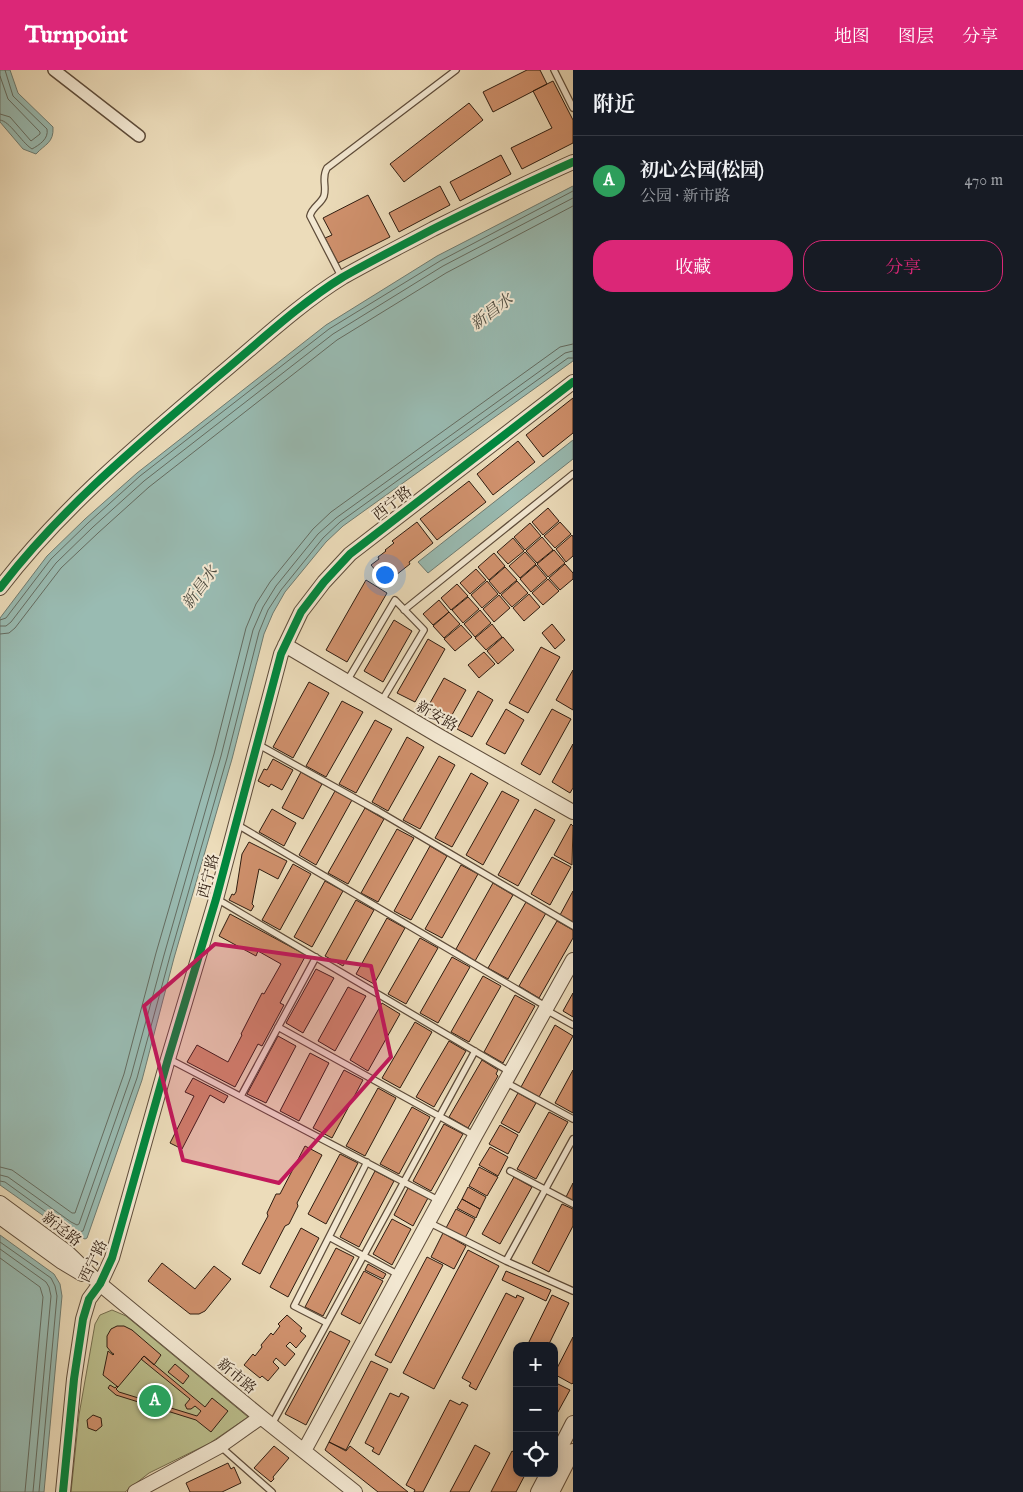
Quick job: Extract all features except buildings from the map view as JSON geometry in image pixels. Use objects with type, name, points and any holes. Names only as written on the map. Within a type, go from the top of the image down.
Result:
[{"type":"street","points":[[54,70],[139,136]]},
{"type":"street","points":[[0,588],[59,518],[100,480],[156,429],[318,295],[342,278],[458,217],[573,162]]},
{"type":"street","name":"西宁路","points":[[62,1492],[74,1379],[83,1319],[89,1299],[100,1284],[112,1258],[168,1059],[216,899],[281,654],[285,645],[301,612],[350,554],[573,382]]},
{"type":"street","name":"新安路","points":[[285,645],[573,812]]},
{"type":"street","points":[[304,1451],[507,1077],[573,960]]},
{"type":"street","name":"新迳路","points":[[0,1203],[68,1253],[100,1284]]},
{"type":"street","name":"新迳路","points":[[0,1217],[62,1262],[100,1284]]},
{"type":"street","name":"新市路","points":[[100,1284],[355,1492]]},
{"type":"street","points":[[135,1492],[266,1421]]},
{"type":"street","points":[[558,1452],[573,1423]]},
{"type":"street","points":[[552,1492],[573,1451]]},
{"type":"street","points":[[538,1492],[546,1477]]},
{"type":"lane","points":[[342,278],[310,216],[311,211],[323,197],[323,173],[327,168],[456,70]]},
{"type":"lane","points":[[554,70],[573,108]]},
{"type":"lane","points":[[404,610],[573,474]]},
{"type":"lane","points":[[347,681],[395,600],[424,630],[381,702]]},
{"type":"lane","points":[[257,744],[393,820],[573,926]]},
{"type":"lane","points":[[236,824],[573,1025]]},
{"type":"lane","points":[[216,899],[476,1051],[507,1077],[573,1120]]},
{"type":"lane","points":[[241,1096],[316,957]]},
{"type":"lane","points":[[278,1027],[475,1136]]},
{"type":"lane","points":[[266,1421],[327,1324],[476,1051]]},
{"type":"lane","points":[[168,1059],[440,1200]]},
{"type":"lane","points":[[506,1262],[573,1140]]},
{"type":"lane","points":[[327,1324],[294,1306],[367,1162]]},
{"type":"lane","points":[[510,1171],[573,1204]]},
{"type":"lane","points":[[428,1222],[506,1262],[573,1291]]},
{"type":"lane","points":[[329,1237],[399,1275]]},
{"type":"lane","points":[[220,1446],[272,1492]]},
{"type":"highlighted area","points":[[215,944],[371,966],[391,1057],[279,1183],[183,1160],[144,1006]]},
{"type":"green space","points":[[112,1310],[126,1316],[248,1417],[210,1443],[149,1473],[125,1492],[71,1492],[79,1415],[95,1324],[100,1315]]},
{"type":"water","points":[[0,70],[10,70],[18,93],[53,127],[52,137],[36,154],[23,149],[0,122]]},
{"type":"water","name":"新昌水","points":[[573,186],[573,361],[343,526],[326,542],[285,592],[273,613],[264,634],[232,759],[174,958],[142,1080],[87,1238],[85,1239],[65,1231],[0,1185],[0,618],[47,556],[85,519],[137,473],[326,325],[437,256]]},
{"type":"water","points":[[573,440],[573,459],[428,573],[418,562]]},
{"type":"water","points":[[0,1235],[54,1274],[60,1284],[62,1296],[44,1492],[0,1492]]},
{"type":"cycle path","points":[[0,588],[49,531],[102,477],[187,402],[310,300],[343,277],[433,229],[573,162]]},
{"type":"cycle path","points":[[63,1492],[74,1379],[83,1319],[89,1299],[100,1284],[112,1258],[168,1059],[216,899],[281,654],[301,612],[324,582],[350,554],[573,382]]},
{"type":"place","name":"初心公园(松园)","points":[[155,1401]]}]
